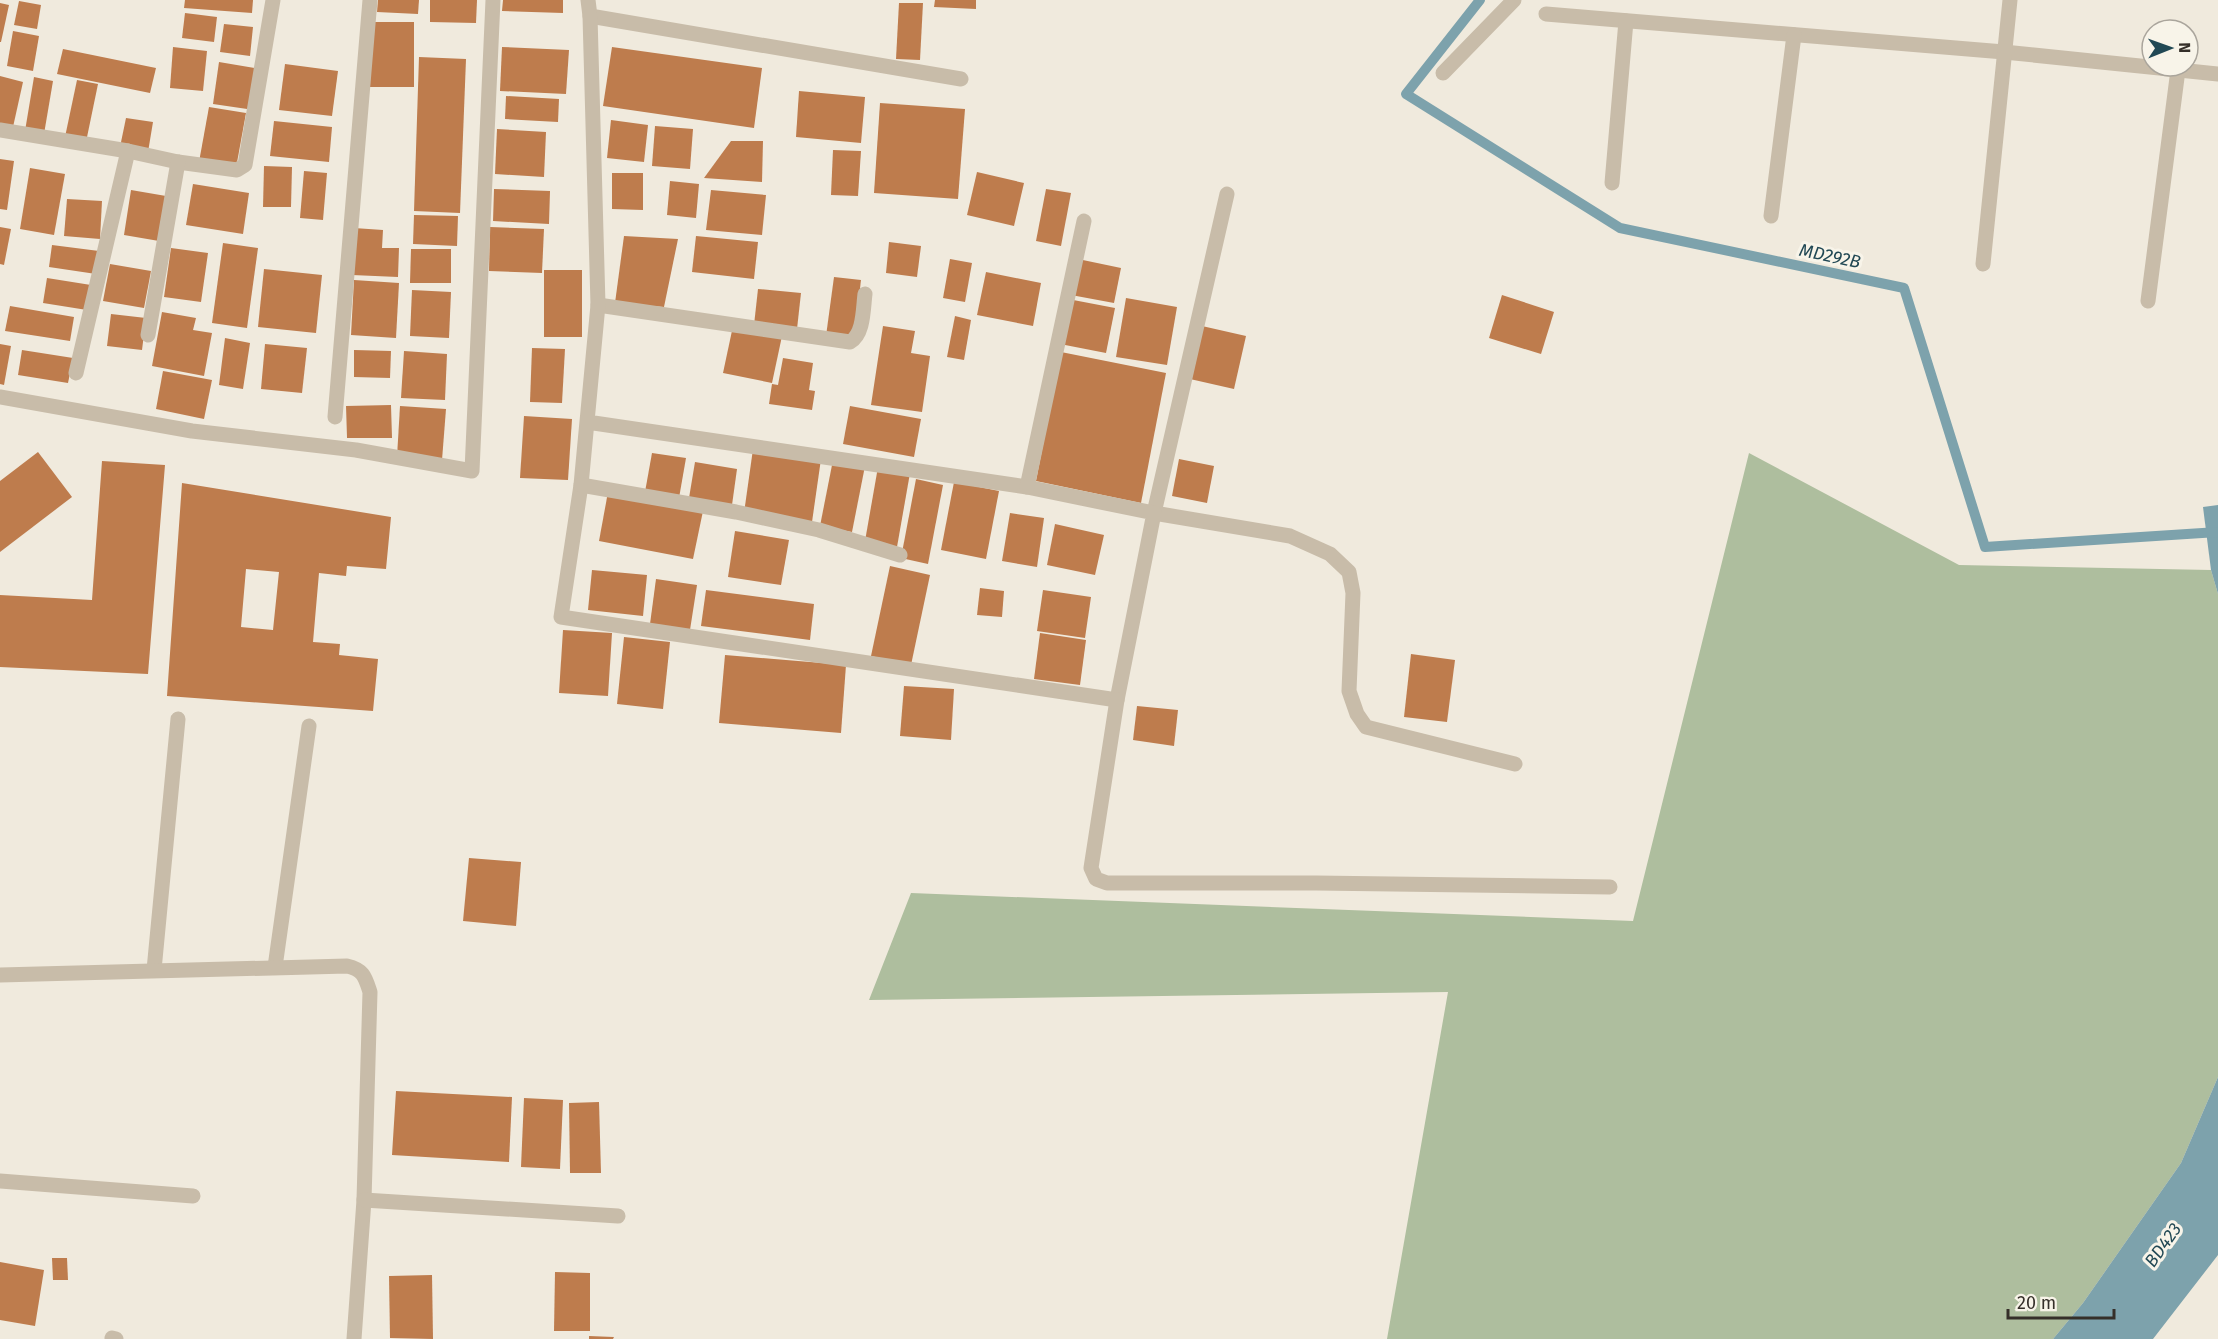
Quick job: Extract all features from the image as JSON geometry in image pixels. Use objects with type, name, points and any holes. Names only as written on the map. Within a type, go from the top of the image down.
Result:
[{"type":"street","points":[[0,130],[128,151],[178,162],[237,170],[245,165],[273,0]]},
{"type":"street","points":[[335,417],[370,0]]},
{"type":"street","points":[[0,397],[192,431],[356,450],[472,471],[493,0]]},
{"type":"street","points":[[588,0],[598,305],[582,485],[561,617],[1117,700]]},
{"type":"street","points":[[1443,73],[1514,0]]},
{"type":"street","points":[[1983,264],[2010,0]]},
{"type":"street","points":[[1546,14],[2004,52],[2140,66]]},
{"type":"street","points":[[590,16],[961,79]]},
{"type":"street","points":[[1612,183],[1626,21]]},
{"type":"street","points":[[1771,216],[1794,35]]},
{"type":"street","points":[[2200,72],[2218,74]]},
{"type":"street","points":[[2148,301],[2177,78]]},
{"type":"street","points":[[76,374],[128,151]]},
{"type":"street","points":[[148,335],[178,162]]},
{"type":"street","points":[[1227,194],[1154,513],[1117,700],[1091,868],[1096,879],[1107,884],[1316,883],[1610,887]]},
{"type":"street","points":[[1027,487],[1084,221]]},
{"type":"street","points":[[598,305],[850,342],[857,338],[860,332],[865,294]]},
{"type":"street","points":[[588,422],[1027,487],[1154,513],[1290,536],[1330,554],[1349,572],[1353,593],[1349,692],[1357,714],[1366,727],[1515,764]]},
{"type":"street","points":[[582,485],[736,512],[819,530],[900,555]]},
{"type":"street","points":[[154,970],[178,719]]},
{"type":"street","points":[[276,967],[309,726]]},
{"type":"street","points":[[0,975],[276,967],[347,966],[358,969],[365,978],[370,992],[364,1200],[354,1339]]},
{"type":"street","points":[[0,1180],[193,1196]]},
{"type":"street","points":[[364,1200],[618,1216]]},
{"type":"green space","points":[[1749,453],[1959,565],[2211,570],[2218,594],[2218,1077],[2181,1163],[2083,1303],[2053,1339],[1387,1339],[1448,992],[869,1000],[911,893],[1633,921]]},
{"type":"water","points":[[2218,505],[2218,594],[2211,570],[2203,507]]},
{"type":"water","name":"BD423","points":[[2218,1077],[2218,1255],[2153,1339],[2053,1339],[2083,1303],[2181,1163]]},
{"type":"building","points":[[185,0],[253,0],[252,13],[184,8]]},
{"type":"building","points":[[378,0],[419,0],[418,14],[377,12]]},
{"type":"building","points":[[430,0],[477,0],[476,23],[430,22]]},
{"type":"building","points":[[503,0],[563,0],[563,13],[502,11]]},
{"type":"building","points":[[935,0],[976,0],[976,9],[934,7]]},
{"type":"building","points":[[19,1],[41,5],[37,29],[14,25]]},
{"type":"building","points":[[0,3],[9,5],[1,42],[0,42]]},
{"type":"building","points":[[899,3],[923,3],[920,60],[896,59]]},
{"type":"building","points":[[185,13],[217,17],[214,42],[182,38]]},
{"type":"building","points":[[371,22],[414,22],[414,87],[370,87]]},
{"type":"building","points":[[224,24],[253,27],[250,56],[220,52]]},
{"type":"building","points":[[13,31],[39,36],[33,71],[7,66]]},
{"type":"building","points":[[173,47],[207,51],[203,91],[170,88]]},
{"type":"building","points":[[502,47],[569,50],[566,94],[500,91]]},
{"type":"building","points":[[612,47],[762,68],[754,128],[603,106]]},
{"type":"building","points":[[63,49],[156,68],[150,93],[57,74]]},
{"type":"building","points":[[419,57],[466,59],[460,213],[414,211]]},
{"type":"building","points":[[219,62],[260,69],[254,110],[213,104]]},
{"type":"building","points":[[285,64],[338,71],[332,116],[279,110]]},
{"type":"building","points":[[0,76],[23,82],[13,127],[0,124]]},
{"type":"building","points":[[34,77],[53,81],[44,134],[25,131]]},
{"type":"building","points":[[77,80],[98,84],[86,142],[65,137]]},
{"type":"building","points":[[799,91],[865,97],[861,143],[796,137]]},
{"type":"building","points":[[506,96],[559,99],[558,122],[505,119]]},
{"type":"building","points":[[880,103],[965,109],[958,199],[874,193]]},
{"type":"building","points":[[209,107],[246,113],[236,168],[199,162]]},
{"type":"building","points":[[126,118],[153,122],[148,152],[120,147]]},
{"type":"building","points":[[611,120],[648,125],[644,162],[607,158]]},
{"type":"building","points":[[274,121],[332,127],[329,162],[270,156]]},
{"type":"building","points":[[655,126],[693,129],[690,169],[652,166]]},
{"type":"building","points":[[497,129],[546,132],[544,177],[495,174]]},
{"type":"building","points":[[731,141],[763,141],[762,182],[704,178]]},
{"type":"building","points":[[833,150],[861,151],[858,196],[831,195]]},
{"type":"building","points":[[0,159],[14,161],[7,210],[0,209]]},
{"type":"building","points":[[264,166],[292,167],[291,207],[263,207]]},
{"type":"building","points":[[30,168],[65,174],[54,235],[20,229]]},
{"type":"building","points":[[304,171],[327,173],[323,220],[300,218]]},
{"type":"building","points":[[977,172],[1024,183],[1014,226],[967,215]]},
{"type":"building","points":[[612,173],[643,173],[643,210],[612,209]]},
{"type":"building","points":[[670,181],[699,184],[696,218],[667,215]]},
{"type":"building","points":[[193,184],[249,193],[243,234],[186,225]]},
{"type":"building","points":[[494,189],[550,191],[549,224],[493,221]]},
{"type":"building","points":[[1046,189],[1071,193],[1061,246],[1036,241]]},
{"type":"building","points":[[131,190],[166,196],[159,241],[124,235]]},
{"type":"building","points":[[711,190],[766,195],[762,235],[706,230]]},
{"type":"building","points":[[67,199],[102,201],[100,239],[64,236]]},
{"type":"building","points":[[414,215],[458,216],[457,246],[413,244]]},
{"type":"building","points":[[0,227],[11,229],[4,265],[0,264]]},
{"type":"building","points":[[490,227],[544,229],[542,273],[489,271]]},
{"type":"building","points":[[354,228],[383,230],[382,248],[399,248],[398,277],[352,275]]},
{"type":"building","points":[[624,236],[678,239],[664,307],[615,303]]},
{"type":"building","points":[[696,236],[758,242],[754,279],[692,272]]},
{"type":"building","points":[[889,242],[921,246],[917,277],[886,273]]},
{"type":"building","points":[[223,243],[258,248],[247,328],[212,323]]},
{"type":"building","points":[[52,245],[99,251],[96,274],[49,267]]},
{"type":"building","points":[[171,248],[208,253],[201,302],[164,297]]},
{"type":"building","points":[[411,249],[451,249],[451,283],[410,283]]},
{"type":"building","points":[[950,259],[972,263],[965,302],[943,298]]},
{"type":"building","points":[[1078,259],[1121,268],[1114,303],[1071,295]]},
{"type":"building","points":[[110,264],[151,271],[144,308],[103,301]]},
{"type":"building","points":[[264,269],[322,275],[316,333],[258,327]]},
{"type":"building","points":[[544,270],[582,270],[582,337],[544,337]]},
{"type":"building","points":[[986,272],[1041,283],[1033,326],[977,315]]},
{"type":"building","points":[[834,277],[861,280],[854,339],[826,336]]},
{"type":"building","points":[[47,278],[91,285],[87,310],[43,303]]},
{"type":"building","points":[[354,280],[399,283],[396,338],[351,335]]},
{"type":"building","points":[[758,289],[801,293],[797,329],[754,325]]},
{"type":"building","points":[[412,290],[451,292],[449,338],[410,336]]},
{"type":"building","points":[[1502,295],[1554,312],[1541,354],[1489,338]]},
{"type":"building","points":[[1126,298],[1177,307],[1167,365],[1116,357]]},
{"type":"building","points":[[1068,299],[1115,308],[1106,353],[1060,344]]},
{"type":"building","points":[[10,306],[74,317],[70,341],[5,331]]},
{"type":"building","points":[[162,312],[196,318],[193,330],[212,333],[204,376],[152,366]]},
{"type":"building","points":[[111,314],[146,318],[142,350],[107,346]]},
{"type":"building","points":[[955,316],[971,320],[964,360],[947,357]]},
{"type":"building","points":[[733,326],[782,336],[772,383],[723,373]]},
{"type":"building","points":[[883,326],[915,331],[911,353],[930,356],[922,412],[871,405]]},
{"type":"building","points":[[1202,326],[1246,336],[1234,389],[1190,379]]},
{"type":"building","points":[[225,338],[250,343],[243,389],[219,385]]},
{"type":"building","points":[[0,344],[11,346],[4,385],[0,384]]},
{"type":"building","points":[[265,344],[307,348],[302,393],[261,389]]},
{"type":"building","points":[[532,348],[565,349],[562,403],[530,402]]},
{"type":"building","points":[[22,350],[73,358],[68,383],[18,375]]},
{"type":"building","points":[[354,350],[391,351],[390,378],[354,377]]},
{"type":"building","points":[[404,351],[447,354],[445,400],[401,398]]},
{"type":"building","points":[[1061,352],[1166,373],[1141,503],[1036,481]]},
{"type":"building","points":[[783,358],[813,363],[809,390],[815,391],[812,410],[769,404],[772,384],[778,385]]},
{"type":"building","points":[[163,371],[212,380],[204,419],[156,409]]},
{"type":"building","points":[[391,405],[392,438],[347,438],[346,406]]},
{"type":"building","points":[[400,406],[446,409],[442,460],[397,457]]},
{"type":"building","points":[[850,406],[921,419],[914,457],[843,444]]},
{"type":"building","points":[[524,416],[572,419],[568,480],[520,478]]},
{"type":"building","points":[[753,449],[821,459],[812,522],[744,513]]},
{"type":"building","points":[[38,452],[72,497],[0,552],[0,481]]},
{"type":"building","points":[[652,453],[686,458],[679,498],[645,492]]},
{"type":"building","points":[[1179,459],[1214,466],[1207,503],[1172,496]]},
{"type":"building","points":[[833,460],[865,466],[852,532],[820,526]]},
{"type":"building","points":[[102,461],[165,465],[148,674],[0,667],[0,595],[92,600]]},
{"type":"building","points":[[695,462],[737,469],[732,505],[689,498]]},
{"type":"building","points":[[878,467],[910,473],[897,547],[865,541]]},
{"type":"building","points":[[916,479],[943,485],[928,564],[901,558]]},
{"type":"building","points":[[954,482],[999,491],[986,559],[941,550]]},
{"type":"building","points":[[182,483],[391,517],[386,569],[347,566],[346,576],[319,573],[313,642],[340,644],[339,655],[378,659],[373,711],[167,696]],"holes":[[[246,569],[279,572],[273,630],[241,627]]]},
{"type":"building","points":[[608,492],[703,511],[693,559],[599,541]]},
{"type":"building","points":[[1010,513],[1044,518],[1037,567],[1002,561]]},
{"type":"building","points":[[1055,524],[1104,535],[1095,575],[1047,565]]},
{"type":"building","points":[[735,531],[789,540],[781,585],[728,577]]},
{"type":"building","points":[[890,566],[930,575],[911,665],[871,656]]},
{"type":"building","points":[[592,570],[647,575],[643,616],[588,610]]},
{"type":"building","points":[[656,579],[697,585],[690,630],[650,624]]},
{"type":"building","points":[[980,588],[1004,591],[1002,617],[977,615]]},
{"type":"building","points":[[706,590],[814,604],[810,640],[701,626]]},
{"type":"building","points":[[1043,590],[1091,597],[1085,638],[1037,631]]},
{"type":"building","points":[[563,630],[612,633],[608,696],[559,693]]},
{"type":"building","points":[[1040,633],[1086,640],[1080,685],[1034,679]]},
{"type":"building","points":[[624,637],[670,642],[663,709],[617,704]]},
{"type":"building","points":[[1411,654],[1455,660],[1447,722],[1404,717]]},
{"type":"building","points":[[725,655],[846,665],[841,733],[719,723]]},
{"type":"building","points":[[904,686],[954,689],[951,740],[900,736]]},
{"type":"building","points":[[1137,706],[1178,710],[1174,746],[1133,740]]},
{"type":"building","points":[[469,858],[521,862],[516,926],[463,921]]},
{"type":"building","points":[[396,1091],[512,1097],[509,1162],[392,1155]]},
{"type":"building","points":[[524,1098],[563,1100],[560,1169],[521,1167]]},
{"type":"building","points":[[599,1102],[601,1173],[570,1173],[569,1103]]},
{"type":"building","points":[[52,1258],[67,1258],[68,1280],[53,1280]]},
{"type":"building","points":[[0,1262],[44,1270],[35,1326],[0,1320]]},
{"type":"building","points":[[555,1272],[590,1273],[590,1331],[554,1331]]},
{"type":"building","points":[[432,1275],[433,1339],[390,1338],[389,1276]]},
{"type":"building","points":[[589,1336],[614,1337],[613,1339],[589,1339]]},
{"type":"waterway","name":"MD292B","points":[[1480,0],[1406,94],[1620,228],[1904,288],[1985,547],[2218,532]]}]
